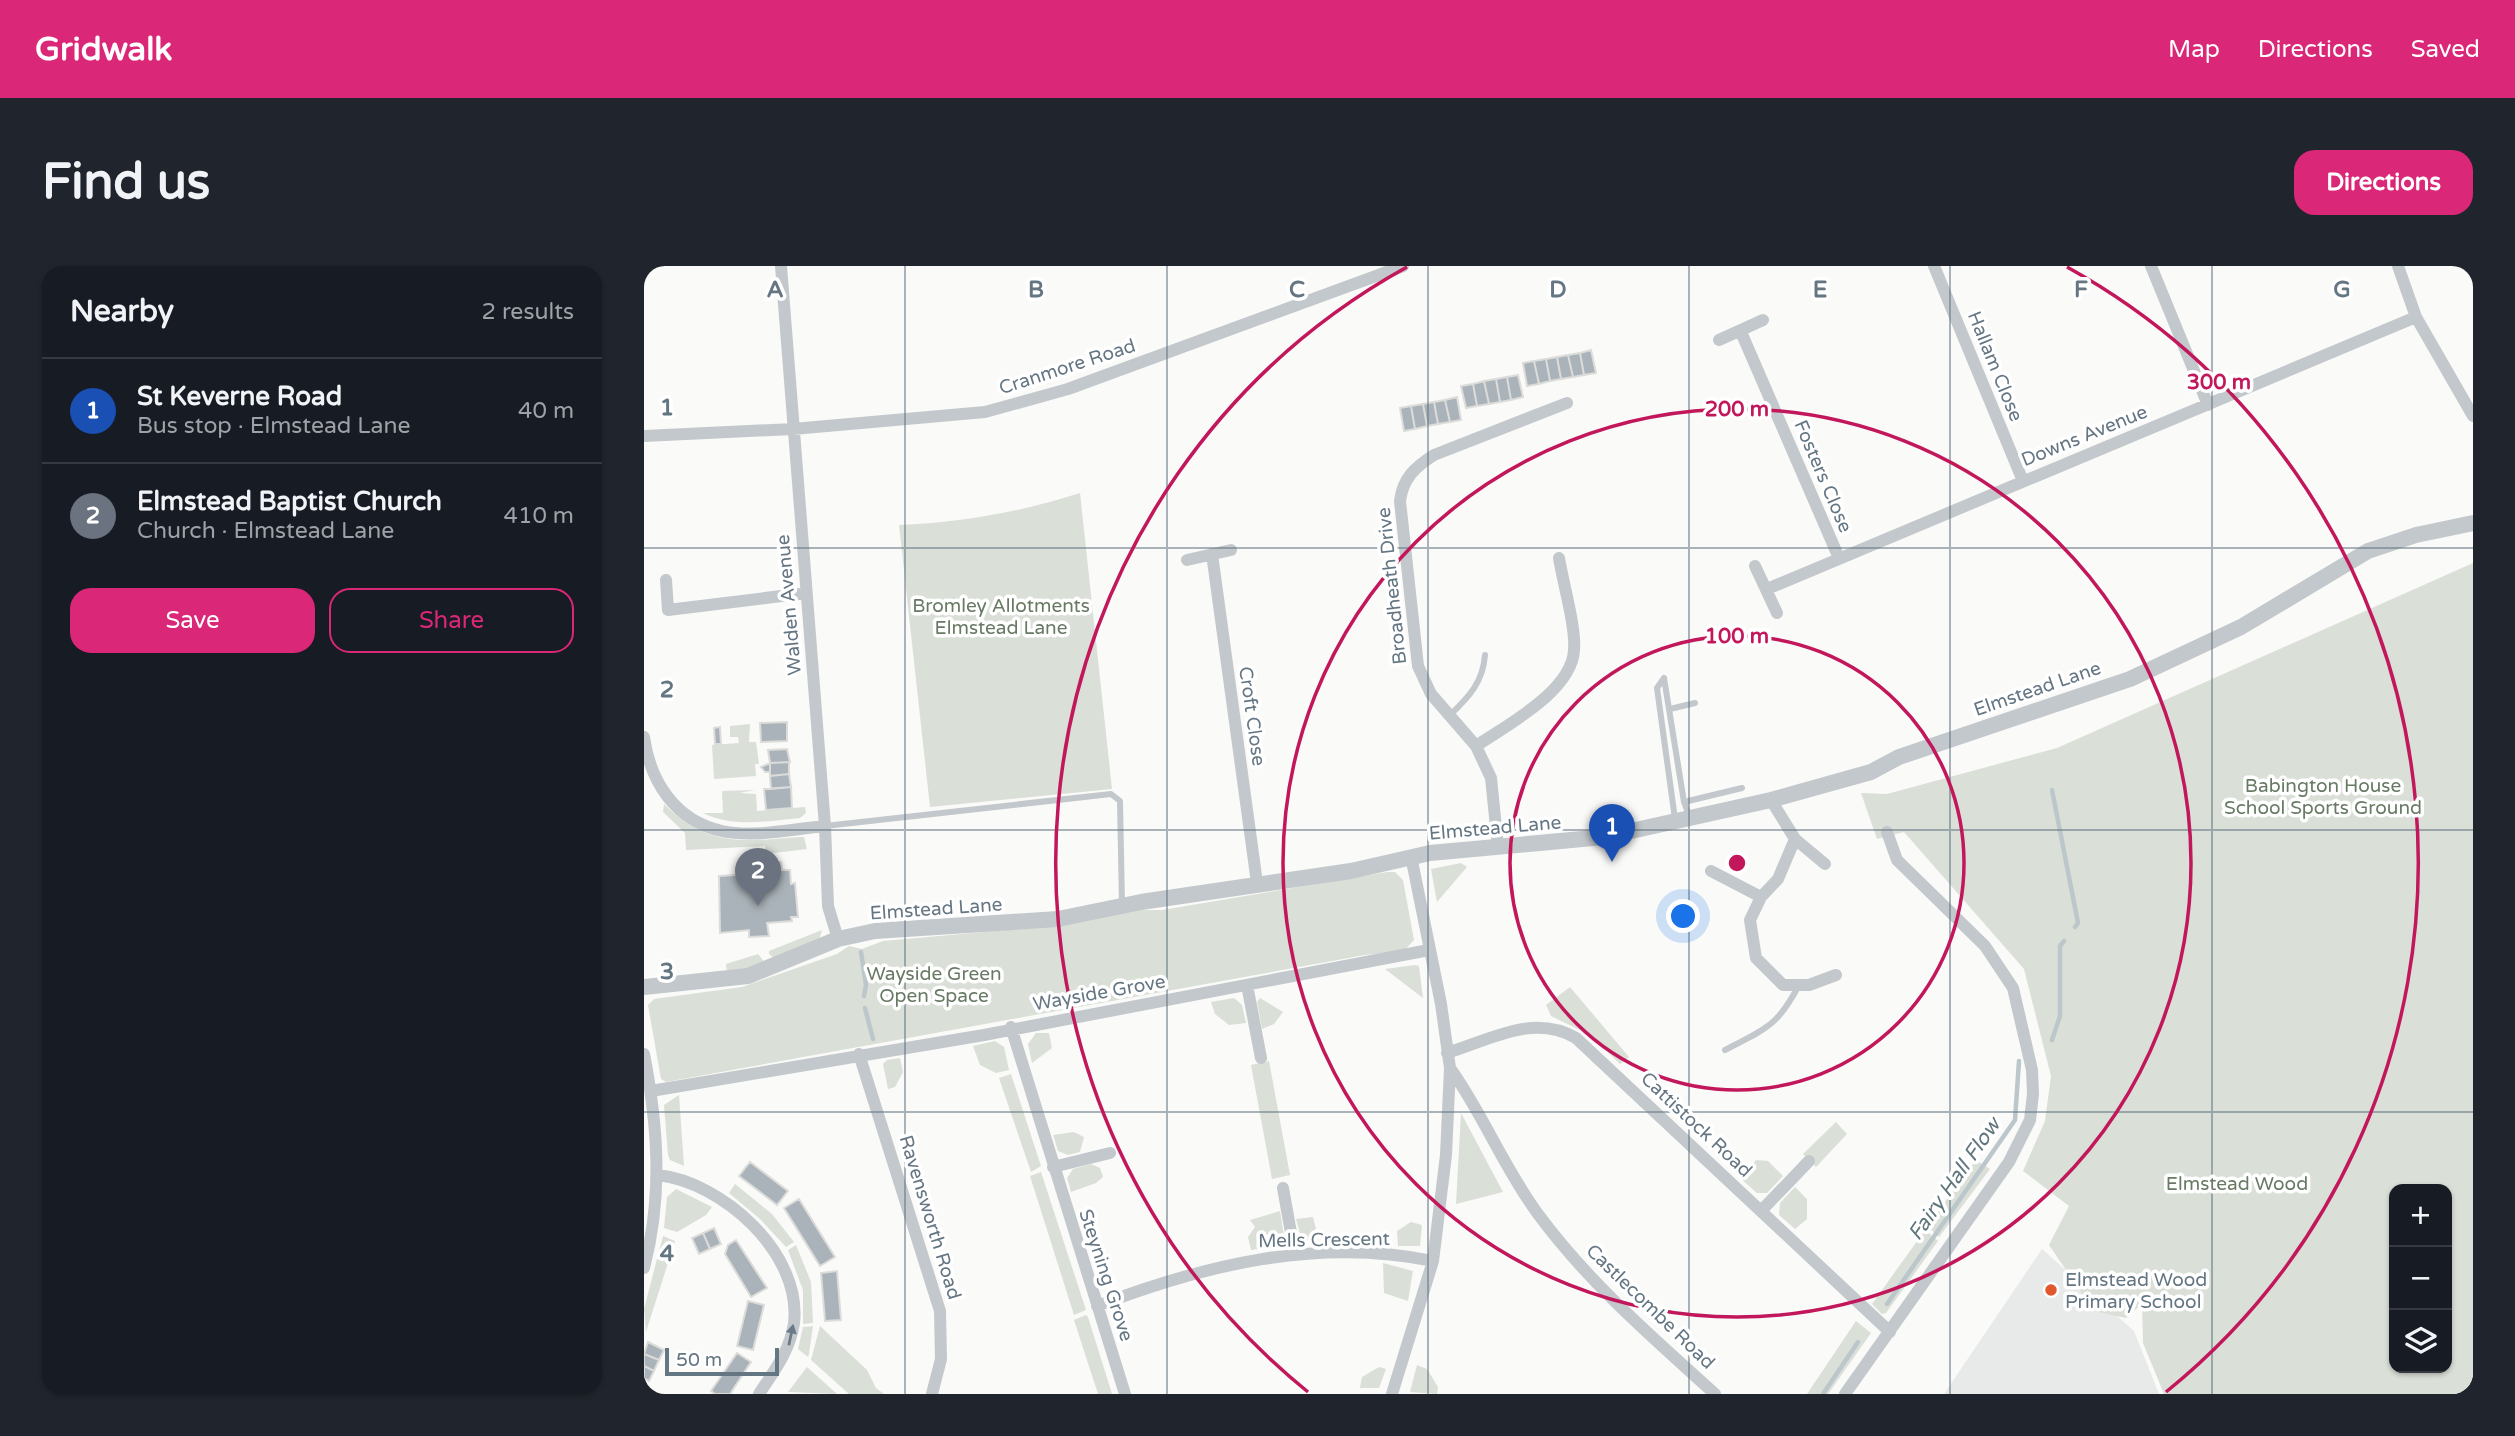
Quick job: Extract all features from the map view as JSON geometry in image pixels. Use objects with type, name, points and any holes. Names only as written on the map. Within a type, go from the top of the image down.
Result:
[{"type":"street","name":"Walden Avenue","points":[[781,266],[825,826],[828,906],[838,939]]},
{"type":"street","name":"Cranmore Road","points":[[644,436],[793,429],[942,418],[985,412],[1031,401],[1403,266]]},
{"type":"street","name":"Hallam Close","points":[[1934,266],[2023,481]]},
{"type":"street","points":[[2151,266],[2208,405]]},
{"type":"street","points":[[2398,266],[2416,317],[2473,416]]},
{"type":"street","name":"Downs Avenue","points":[[1767,589],[2416,317]]},
{"type":"street","points":[[1719,340],[1763,320]]},
{"type":"street","name":"Fosters Close","points":[[1741,332],[1839,558]]},
{"type":"street","name":"Broadheath Drive","points":[[1498,847],[1491,778],[1476,746],[1431,694],[1418,666],[1400,501],[1403,484],[1418,465],[1434,455],[1567,403]]},
{"type":"street","name":"Elmstead Lane","points":[[644,987],[748,976],[838,939],[905,927],[1024,923],[1257,883],[1351,871],[1411,856],[1604,837],[1683,822],[1772,800],[1871,772],[1899,757],[2130,679],[2217,640],[2368,551],[2416,535],[2473,523]]},
{"type":"street","points":[[1187,560],[1231,550]]},
{"type":"street","name":"Croft Close","points":[[1212,554],[1257,883]]},
{"type":"street","points":[[1476,746],[1545,698],[1563,680],[1575,651],[1559,558]]},
{"type":"street","points":[[1755,566],[1777,613]]},
{"type":"street","points":[[666,580],[668,610],[806,593]]},
{"type":"street","points":[[644,737],[649,780],[685,814],[722,831],[825,826]]},
{"type":"street","points":[[1772,800],[1795,839],[1825,864]]},
{"type":"street","points":[[1845,1394],[2009,1163],[2029,1120],[2034,1094],[2032,1070],[2013,988],[1985,946],[1897,860],[1887,832]]},
{"type":"street","points":[[1795,839],[1778,879],[1761,897],[1750,920],[1756,958],[1783,985],[1809,985],[1836,975]]},
{"type":"street","points":[[1392,1394],[1433,1261],[1446,1155],[1450,1068],[1411,856]]},
{"type":"street","points":[[1711,871],[1761,897]]},
{"type":"street","name":"Wayside Grove","points":[[651,1091],[984,1035],[1011,1027],[1429,950]]},
{"type":"street","points":[[1247,985],[1261,1058]]},
{"type":"street","name":"Cattistock Road","points":[[1447,1053],[1530,1026],[1555,1028],[1569,1034],[1587,1046],[1890,1332]]},
{"type":"street","name":"Steyning Grove","points":[[1011,1027],[1125,1394]]},
{"type":"street","points":[[644,1054],[651,1091],[658,1171],[651,1243],[644,1268]]},
{"type":"street","name":"Ravensworth Road","points":[[859,1054],[940,1311],[941,1359],[932,1394]]},
{"type":"street","name":"Castlecombe Road","points":[[1450,1068],[1469,1095],[1516,1181],[1577,1264],[1611,1300],[1715,1394]]},
{"type":"street","points":[[1053,1167],[1110,1153]]},
{"type":"street","points":[[1761,1211],[1809,1161]]},
{"type":"street","points":[[644,1165],[682,1178],[720,1201],[762,1235],[781,1261],[791,1288],[794,1322],[789,1347],[759,1394]]},
{"type":"street","points":[[1283,1188],[1295,1255]]},
{"type":"street","name":"Mells Crescent","points":[[1097,1306],[1200,1270],[1256,1258],[1295,1255],[1391,1255],[1433,1261]]},
{"type":"lane","points":[[1450,715],[1469,697],[1484,673],[1485,655]]},
{"type":"lane","points":[[1664,678],[1684,802],[1683,822],[1657,688],[1664,678]]},
{"type":"lane","points":[[1670,709],[1695,702]]},
{"type":"lane","points":[[1684,802],[1742,788]]},
{"type":"lane","points":[[825,826],[1111,794],[1120,802],[1122,905]]},
{"type":"lane","points":[[1725,1050],[1771,1026],[1785,1013],[1799,985]]},
{"type":"shaded area","name":"Elmstead Wood Primary School","points":[[2042,1249],[2134,1331],[2159,1394],[1944,1394]]},
{"type":"green space","name":"Bromley Allotments Elmstead Lane","points":[[1080,493],[1112,789],[930,807],[899,525],[990,515]]},
{"type":"green space","name":"Elmstead Wood","points":[[2473,563],[2473,1394],[2164,1394],[2143,1343],[2142,1304],[2126,1318],[2094,1311],[2049,1245],[2069,1206],[2023,1171],[2045,1121],[2051,1076],[2024,969],[1904,832],[1877,839],[1861,793],[1887,794],[2057,748]]},
{"type":"green space","points":[[750,724],[749,742],[756,742],[759,764],[755,764],[756,776],[714,779],[712,745],[739,743],[738,737],[730,737],[730,726]]},
{"type":"green space","points":[[755,790],[739,793],[756,794],[757,811],[805,807],[806,813],[800,818],[739,822],[703,813],[723,813],[722,791]]},
{"type":"green space","points":[[664,804],[680,818],[711,835],[744,840],[804,837],[807,849],[766,854],[765,846],[686,850],[685,833],[663,812]]},
{"type":"green space","points":[[1461,863],[1467,867],[1437,902],[1431,869]]},
{"type":"green space","name":"Wayside Green Open Space","points":[[1395,872],[1403,880],[1414,940],[1404,951],[1365,955],[666,1082],[661,1079],[648,1005],[654,999],[742,987],[837,954],[849,946],[862,949],[883,941],[1030,928],[1126,910],[1162,910]]},
{"type":"green space","points":[[822,930],[819,940],[775,959],[769,954],[769,951]]},
{"type":"green space","points":[[758,954],[766,964],[727,973],[726,964]]},
{"type":"green space","points":[[1415,965],[1419,966],[1423,998],[1385,969]]},
{"type":"green space","points":[[1570,987],[1629,1057],[1620,1064],[1590,1035],[1551,1016],[1546,1005]]},
{"type":"green space","points":[[1234,998],[1242,1005],[1246,1023],[1229,1025],[1215,1014],[1211,1002]]},
{"type":"green space","points":[[1260,998],[1283,1012],[1274,1024],[1262,1029],[1257,1002]]},
{"type":"green space","points":[[1036,1033],[1049,1033],[1052,1048],[1032,1063],[1028,1044]]},
{"type":"green space","points":[[995,1041],[1004,1047],[1009,1070],[996,1073],[980,1065],[973,1046]]},
{"type":"green space","points":[[900,1058],[903,1072],[895,1087],[888,1089],[883,1064],[887,1060]]},
{"type":"green space","points":[[1269,1061],[1290,1175],[1272,1179],[1251,1065]]},
{"type":"green space","points":[[1011,1074],[1041,1166],[1031,1172],[999,1078]]},
{"type":"green space","points":[[679,1095],[684,1166],[670,1160],[668,1155],[664,1105]]},
{"type":"green space","points":[[1461,1113],[1503,1192],[1456,1204]]},
{"type":"green space","points":[[1836,1122],[1847,1134],[1816,1167],[1803,1154]]},
{"type":"green space","points":[[1074,1132],[1084,1137],[1080,1152],[1068,1155],[1058,1151],[1053,1135]]},
{"type":"green space","points":[[1756,1160],[1768,1161],[1783,1176],[1767,1193],[1757,1193],[1740,1178]]},
{"type":"green space","points":[[1976,1160],[1990,1169],[1939,1237],[1927,1226]]},
{"type":"green space","points":[[1091,1164],[1100,1168],[1103,1177],[1096,1183],[1071,1192],[1067,1178],[1073,1169]]},
{"type":"green space","points":[[1041,1172],[1086,1310],[1074,1315],[1030,1176]]},
{"type":"green space","points":[[735,1184],[772,1214],[794,1242],[786,1247],[760,1219],[729,1193]]},
{"type":"green space","points":[[1795,1187],[1807,1199],[1807,1219],[1795,1229],[1779,1215],[1780,1203]]},
{"type":"green space","points":[[676,1189],[712,1207],[706,1215],[677,1232],[664,1228],[667,1197]]},
{"type":"green space","points":[[1280,1211],[1284,1236],[1276,1246],[1251,1250],[1248,1237],[1255,1227],[1250,1220]]},
{"type":"green space","points":[[1313,1217],[1316,1229],[1306,1242],[1302,1241],[1296,1219]]},
{"type":"green space","points":[[1411,1222],[1422,1225],[1420,1246],[1398,1246],[1397,1231]]},
{"type":"green space","points":[[1925,1230],[1938,1241],[1886,1313],[1882,1314],[1872,1304]]},
{"type":"green space","points":[[663,1236],[675,1241],[646,1332],[644,1309]]},
{"type":"green space","points":[[796,1245],[811,1282],[813,1323],[803,1324],[803,1290],[788,1250]]},
{"type":"green space","points":[[1383,1263],[1413,1271],[1408,1301],[1384,1293]]},
{"type":"green space","points":[[1086,1315],[1112,1394],[1098,1394],[1074,1320]]},
{"type":"green space","points":[[1856,1321],[1871,1333],[1828,1394],[1807,1394]]},
{"type":"green space","points":[[813,1326],[808,1357],[798,1349],[803,1327]]},
{"type":"green space","points":[[820,1326],[867,1370],[876,1388],[884,1394],[849,1394],[811,1360]]},
{"type":"green space","points":[[1417,1365],[1427,1369],[1438,1387],[1437,1394],[1410,1392]]},
{"type":"green space","points":[[807,1367],[837,1394],[788,1392]]},
{"type":"green space","points":[[1379,1367],[1386,1369],[1379,1388],[1360,1388],[1362,1377]]},
{"type":"building","points":[[1591,350],[1596,373],[1584,375],[1580,353]]},
{"type":"building","points":[[1580,353],[1584,375],[1573,377],[1568,355]]},
{"type":"building","points":[[1568,355],[1573,377],[1561,379],[1557,357]]},
{"type":"building","points":[[1557,357],[1561,379],[1550,381],[1546,359]]},
{"type":"building","points":[[1546,359],[1550,381],[1539,384],[1534,361]]},
{"type":"building","points":[[1534,361],[1539,384],[1527,386],[1523,363]]},
{"type":"building","points":[[1518,375],[1523,397],[1511,400],[1507,377]]},
{"type":"building","points":[[1507,377],[1511,400],[1500,402],[1496,379]]},
{"type":"building","points":[[1496,379],[1500,402],[1489,404],[1484,381]]},
{"type":"building","points":[[1484,381],[1489,404],[1477,406],[1473,384]]},
{"type":"building","points":[[1473,384],[1477,406],[1466,408],[1461,386]]},
{"type":"building","points":[[1457,397],[1461,420],[1450,422],[1445,400]]},
{"type":"building","points":[[1445,400],[1450,422],[1438,424],[1434,402]]},
{"type":"building","points":[[1434,402],[1438,424],[1427,426],[1423,404]]},
{"type":"building","points":[[1423,404],[1427,426],[1415,429],[1411,406]]},
{"type":"building","points":[[1411,406],[1415,429],[1404,431],[1400,408]]},
{"type":"building","points":[[787,722],[787,741],[761,742],[760,723]]},
{"type":"building","points":[[720,727],[721,744],[715,744],[714,728]]},
{"type":"building","points":[[787,749],[790,762],[770,763],[768,750]]},
{"type":"building","points":[[789,762],[789,774],[770,776],[770,763]]},
{"type":"building","points":[[770,763],[770,772],[765,772],[761,767]]},
{"type":"building","points":[[789,774],[791,787],[771,789],[770,776]]},
{"type":"building","points":[[791,787],[792,808],[766,810],[764,789]]},
{"type":"building","points":[[781,862],[782,870],[790,870],[791,884],[795,883],[798,917],[791,917],[792,921],[767,923],[769,936],[749,937],[749,930],[720,933],[719,876],[752,874],[755,878],[755,874],[766,875],[765,863]]},
{"type":"building","points":[[750,1162],[788,1191],[777,1205],[739,1176]]},
{"type":"building","points":[[799,1199],[835,1257],[820,1266],[784,1208]]},
{"type":"building","points":[[714,1228],[721,1244],[710,1249],[703,1233]]},
{"type":"building","points":[[703,1233],[710,1249],[699,1254],[692,1238]]},
{"type":"building","points":[[736,1240],[767,1288],[751,1297],[725,1254],[728,1245]]},
{"type":"building","points":[[837,1271],[841,1320],[825,1321],[821,1273]]},
{"type":"building","points":[[748,1301],[764,1305],[753,1350],[737,1346]]},
{"type":"building","points":[[648,1342],[664,1350],[659,1360],[644,1354]]},
{"type":"building","points":[[737,1353],[751,1362],[730,1394],[715,1394],[711,1391]]},
{"type":"building","points":[[644,1354],[659,1360],[654,1371],[644,1366]]},
{"type":"building","points":[[644,1366],[654,1371],[649,1381],[644,1378]]},
{"type":"waterway","name":"Fairy Hall Flow","points":[[2052,790],[2078,923],[2075,927]]},
{"type":"waterway","name":"Fairy Hall Flow","points":[[2052,1040],[2060,1016],[2060,946],[2064,941]]},
{"type":"waterway","points":[[861,952],[866,985],[864,996]]},
{"type":"waterway","points":[[865,1008],[873,1039]]},
{"type":"waterway","name":"Fairy Hall Flow","points":[[1887,1304],[2015,1120],[2019,1061]]},
{"type":"waterway","name":"Fairy Hall Flow","points":[[1823,1394],[1858,1342]]},
{"type":"place","name":"St Keverne Road","points":[[1612,862]]},
{"type":"place","name":"Elmstead Baptist Church","points":[[758,906]]},
{"type":"place","name":"Elmstead Wood Primary School","points":[[2051,1290]]},
{"type":"park label","name":"Babington House School Sports Ground","points":[[2323,796]]}]
